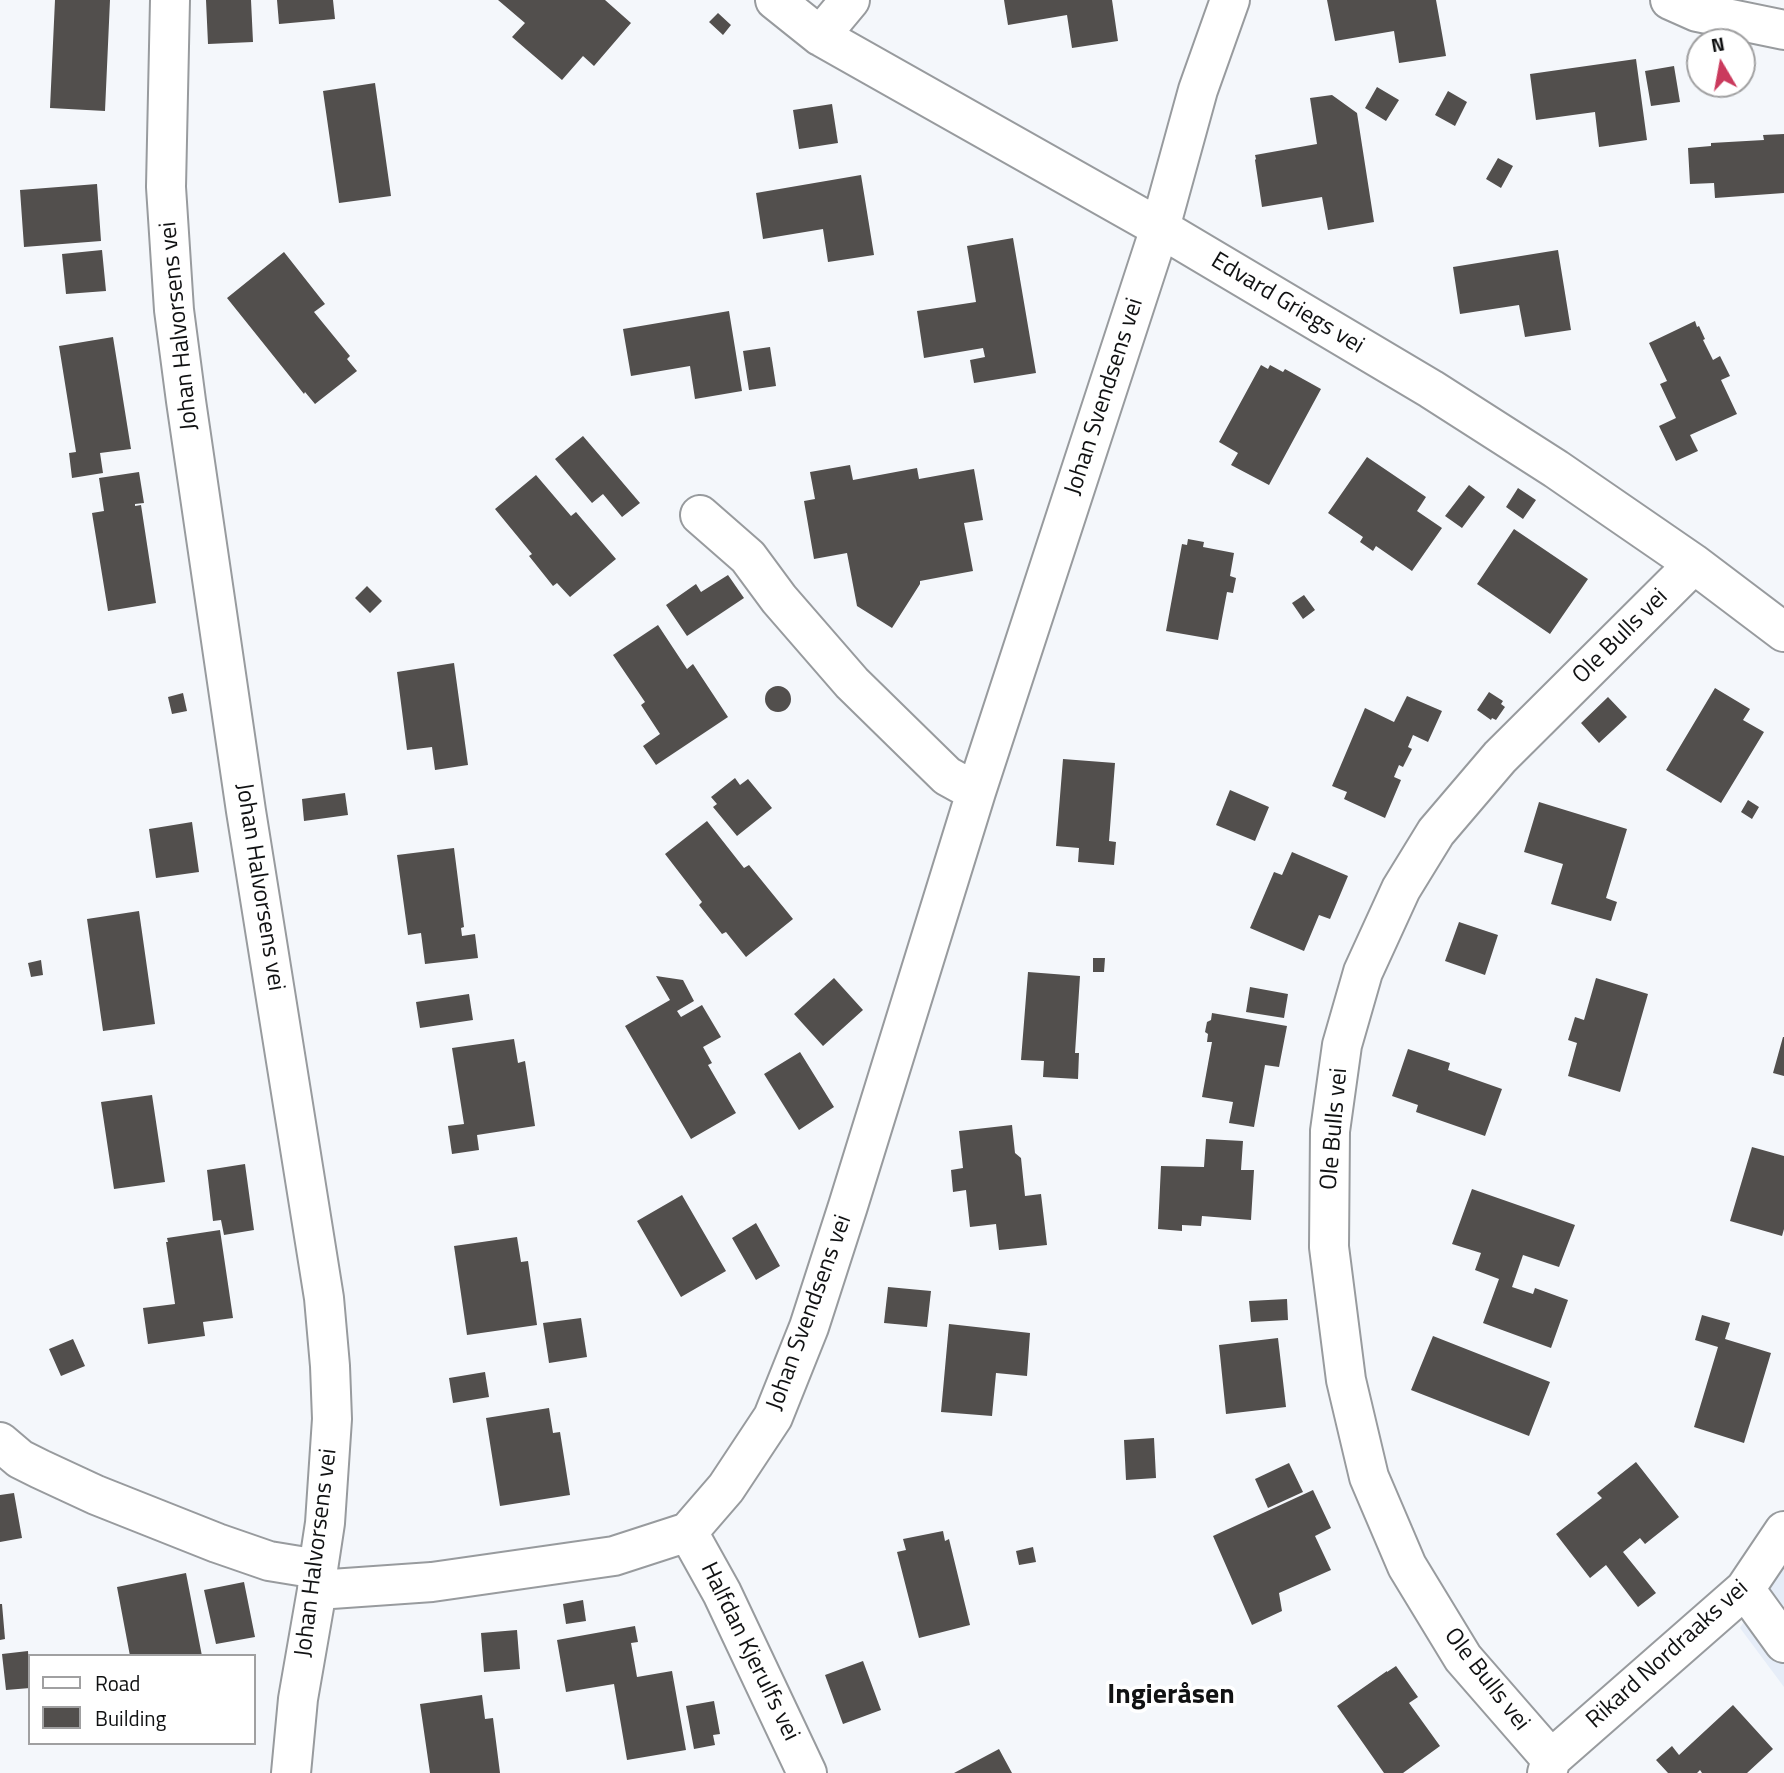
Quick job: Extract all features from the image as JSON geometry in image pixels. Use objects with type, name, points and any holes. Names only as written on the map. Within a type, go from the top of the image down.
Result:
[{"type":"street","name":"Johan Halvorsens vei","points":[[170,0],[166,187],[174,310],[246,811],[324,1298],[330,1366],[332,1419],[325,1523],[298,1699],[290,1773]]},
{"type":"street","name":"Edvard Griegs vei","points":[[775,0],[820,36],[1160,228],[1431,389],[1556,468],[1694,564],[1784,632]]},
{"type":"street","points":[[820,36],[850,0]]},
{"type":"street","name":"Johan Svendsens vei","points":[[688,1532],[726,1489],[773,1417],[809,1327],[976,792],[1160,228],[1198,90],[1230,0]]},
{"type":"street","points":[[1684,6],[1784,30]]},
{"type":"street","points":[[700,515],[748,557],[779,599],[852,684],[947,776],[976,792]]},
{"type":"street","name":"Ole Bulls vei","points":[[1549,1766],[1463,1658],[1407,1566],[1369,1477],[1346,1380],[1328,1247],[1330,1131],[1342,1045],[1363,972],[1401,889],[1436,832],[1500,757],[1694,564]]},
{"type":"street","points":[[0,1442],[20,1459],[96,1495],[317,1579],[432,1582],[614,1556],[688,1532]]},
{"type":"street","name":"Rikard Nordraaks vei","points":[[1549,1766],[1745,1589],[1784,1531]]},
{"type":"street","name":"Halfdan Kjerulfs vei","points":[[688,1532],[722,1593],[807,1773]]},
{"type":"street","points":[[1745,1589],[1784,1643]]},
{"type":"shaded area","points":[[1784,1553],[1784,1687],[1740,1628]]},
{"type":"building","points":[[55,0],[110,0],[105,111],[50,108]]},
{"type":"building","points":[[206,0],[251,0],[253,42],[208,44]]},
{"type":"building","points":[[277,0],[333,0],[335,19],[279,24]]},
{"type":"building","points":[[498,0],[605,0],[631,23],[594,66],[583,56],[562,80],[512,37],[525,23]]},
{"type":"building","points":[[1004,0],[1112,0],[1118,41],[1072,48],[1067,15],[1008,25]]},
{"type":"building","points":[[1327,0],[1436,0],[1446,56],[1399,63],[1394,31],[1335,41]]},
{"type":"building","points":[[718,13],[731,25],[723,35],[709,22]]},
{"type":"building","points":[[1636,59],[1647,140],[1599,147],[1595,112],[1536,120],[1530,74]]},
{"type":"building","points":[[1674,66],[1680,102],[1651,106],[1645,71]]},
{"type":"building","points":[[375,83],[391,196],[339,203],[323,91]]},
{"type":"building","points":[[1377,87],[1399,100],[1386,121],[1365,108]]},
{"type":"building","points":[[1448,91],[1467,102],[1455,126],[1435,115]]},
{"type":"building","points":[[1332,95],[1357,113],[1374,222],[1328,230],[1322,197],[1262,207],[1255,155],[1317,144],[1310,98]]},
{"type":"building","points":[[832,104],[838,143],[799,149],[793,110]]},
{"type":"building","points":[[1784,134],[1784,193],[1715,198],[1714,183],[1690,184],[1688,148],[1711,146],[1711,143],[1764,140],[1763,135]]},
{"type":"building","points":[[1498,158],[1513,166],[1501,188],[1486,179]]},
{"type":"building","points":[[861,175],[874,255],[828,262],[823,229],[763,239],[756,193]]},
{"type":"building","points":[[97,184],[101,241],[24,247],[20,190]]},
{"type":"building","points":[[1013,238],[1036,373],[974,383],[970,360],[985,357],[983,348],[924,358],[917,311],[976,302],[967,246]]},
{"type":"building","points":[[102,250],[106,291],[66,294],[62,254]]},
{"type":"building","points":[[1558,250],[1571,330],[1525,337],[1519,305],[1460,314],[1453,267]]},
{"type":"building","points":[[284,252],[325,304],[314,312],[350,356],[347,359],[357,371],[315,404],[227,298]]},
{"type":"building","points":[[729,311],[742,391],[695,399],[690,366],[631,376],[623,329]]},
{"type":"building","points":[[1695,321],[1713,360],[1720,356],[1730,376],[1721,380],[1737,414],[1690,435],[1698,451],[1676,461],[1659,426],[1676,418],[1660,384],[1667,381],[1649,343]]},
{"type":"building","points":[[113,337],[131,449],[100,453],[103,473],[72,478],[69,453],[76,452],[59,346]]},
{"type":"building","points":[[770,347],[776,386],[749,390],[743,351]]},
{"type":"building","points":[[1261,365],[1268,369],[1270,365],[1283,372],[1285,369],[1321,389],[1269,485],[1231,465],[1238,453],[1219,442]]},
{"type":"building","points":[[583,436],[640,503],[622,517],[603,494],[592,503],[555,459]]},
{"type":"building","points":[[1367,457],[1426,497],[1417,511],[1442,528],[1412,571],[1376,546],[1373,551],[1360,542],[1363,537],[1328,513]]},
{"type":"building","points":[[850,465],[853,480],[917,468],[919,479],[974,469],[983,520],[964,523],[973,571],[920,581],[892,628],[857,606],[847,553],[814,559],[804,501],[815,499],[810,472]]},
{"type":"building","points":[[139,472],[144,503],[135,506],[141,505],[156,603],[108,611],[92,513],[104,511],[99,478]]},
{"type":"building","points":[[536,475],[571,516],[576,512],[616,559],[570,597],[557,583],[553,586],[529,556],[532,554],[495,509]]},
{"type":"building","points":[[1469,485],[1485,497],[1462,528],[1445,516]]},
{"type":"building","points":[[1518,488],[1536,500],[1523,519],[1506,507]]},
{"type":"building","points":[[1514,529],[1588,579],[1550,634],[1477,584]]},
{"type":"building","points":[[1188,539],[1204,542],[1203,547],[1234,553],[1230,576],[1236,578],[1233,593],[1227,592],[1218,640],[1166,631],[1182,544],[1187,545]]},
{"type":"building","points":[[728,575],[744,598],[687,636],[666,605],[696,584],[701,592]]},
{"type":"building","points":[[367,586],[382,601],[370,613],[355,598]]},
{"type":"building","points":[[1304,595],[1315,610],[1303,619],[1292,603]]},
{"type":"building","points":[[658,625],[687,669],[693,664],[728,717],[656,765],[643,746],[660,734],[641,705],[645,702],[613,655]]},
{"type":"building","points":[[454,663],[468,765],[435,770],[432,747],[407,750],[397,672]]},
{"type":"building","points":[[778,686],[787,690],[791,699],[787,708],[778,712],[769,708],[765,699],[769,690]]},
{"type":"building","points":[[1715,688],[1750,709],[1743,720],[1764,732],[1721,803],[1666,770]]},
{"type":"building","points":[[1489,692],[1503,701],[1501,704],[1505,707],[1496,720],[1491,720],[1477,710]]},
{"type":"building","points":[[183,693],[187,711],[172,714],[168,697]]},
{"type":"building","points":[[1407,696],[1442,711],[1428,742],[1413,735],[1408,747],[1412,749],[1403,767],[1399,765],[1394,777],[1401,780],[1385,818],[1344,799],[1347,792],[1332,786],[1365,708],[1394,722]]},
{"type":"building","points":[[1608,697],[1627,717],[1599,743],[1581,723]]},
{"type":"building","points":[[1063,759],[1115,763],[1109,841],[1116,842],[1114,865],[1078,862],[1079,848],[1056,846]]},
{"type":"building","points":[[735,778],[740,785],[748,779],[772,808],[737,836],[713,807],[717,804],[711,797]]},
{"type":"building","points":[[1230,790],[1269,807],[1255,841],[1216,825]]},
{"type":"building","points":[[345,793],[348,815],[304,821],[302,799]]},
{"type":"building","points":[[1748,800],[1759,807],[1752,819],[1741,812]]},
{"type":"building","points":[[1539,802],[1627,829],[1606,898],[1617,902],[1611,921],[1551,904],[1563,864],[1524,852]]},
{"type":"building","points":[[707,821],[744,868],[749,865],[793,919],[746,957],[726,932],[722,934],[699,905],[702,902],[665,854]]},
{"type":"building","points":[[192,822],[199,872],[156,878],[149,829]]},
{"type":"building","points":[[454,848],[464,927],[461,928],[462,936],[475,934],[478,958],[425,964],[421,933],[408,935],[397,855]]},
{"type":"building","points":[[1292,852],[1348,876],[1330,919],[1319,915],[1304,951],[1250,928],[1274,872],[1282,875]]},
{"type":"building","points":[[139,911],[155,1024],[103,1031],[87,919]]},
{"type":"building","points":[[1459,922],[1498,935],[1485,975],[1445,961]]},
{"type":"building","points":[[1093,958],[1105,958],[1104,972],[1093,972]]},
{"type":"building","points":[[41,960],[43,975],[31,977],[28,963]]},
{"type":"building","points":[[1028,972],[1080,976],[1075,1053],[1079,1053],[1078,1079],[1043,1077],[1044,1061],[1021,1060]]},
{"type":"building","points":[[656,976],[683,980],[694,1001],[677,1011],[681,1017],[702,1005],[721,1037],[703,1047],[712,1063],[708,1065],[736,1113],[691,1139],[625,1026],[670,1000]]},
{"type":"building","points":[[834,978],[863,1010],[823,1046],[794,1014]]},
{"type":"building","points":[[1596,978],[1648,994],[1620,1092],[1568,1076],[1577,1043],[1568,1040],[1575,1017],[1584,1020]]},
{"type":"building","points":[[1250,987],[1288,994],[1284,1018],[1246,1012]]},
{"type":"building","points":[[469,994],[473,1020],[420,1028],[416,1002]]},
{"type":"building","points":[[1212,1013],[1287,1026],[1279,1067],[1265,1065],[1254,1127],[1229,1123],[1233,1102],[1202,1097],[1212,1042],[1207,1042],[1208,1034],[1205,1032]]},
{"type":"building","points":[[1784,1037],[1784,1076],[1773,1073]]},
{"type":"building","points":[[514,1039],[518,1063],[525,1061],[535,1126],[477,1135],[479,1150],[452,1154],[448,1126],[464,1124],[452,1048]]},
{"type":"building","points":[[1408,1049],[1450,1063],[1448,1070],[1502,1089],[1485,1136],[1416,1112],[1418,1105],[1392,1096]]},
{"type":"building","points":[[800,1052],[834,1107],[799,1130],[764,1074]]},
{"type":"building","points":[[152,1095],[165,1182],[114,1189],[101,1102]]},
{"type":"building","points":[[1012,1125],[1015,1153],[1021,1158],[1025,1196],[1041,1194],[1047,1245],[999,1250],[996,1224],[970,1227],[966,1190],[953,1192],[951,1170],[963,1168],[959,1131]]},
{"type":"building","points":[[1206,1139],[1243,1141],[1241,1170],[1254,1170],[1251,1220],[1202,1216],[1201,1226],[1182,1225],[1182,1231],[1158,1229],[1161,1166],[1204,1167]]},
{"type":"building","points":[[1752,1147],[1784,1156],[1782,1236],[1730,1221]]},
{"type":"building","points":[[245,1164],[254,1230],[224,1235],[221,1220],[213,1221],[207,1170]]},
{"type":"building","points":[[1472,1189],[1575,1225],[1559,1267],[1523,1255],[1512,1287],[1533,1294],[1535,1288],[1568,1300],[1551,1348],[1483,1323],[1499,1279],[1475,1270],[1481,1253],[1452,1244]]},
{"type":"building","points":[[682,1195],[726,1271],[681,1297],[637,1221]]},
{"type":"building","points":[[756,1223],[780,1266],[756,1280],[732,1238]]},
{"type":"building","points":[[220,1230],[233,1318],[203,1322],[205,1336],[148,1344],[143,1308],[175,1304],[167,1238]]},
{"type":"building","points":[[517,1237],[521,1262],[528,1261],[537,1325],[467,1335],[454,1246]]},
{"type":"building","points":[[888,1287],[931,1291],[927,1327],[884,1323]]},
{"type":"building","points":[[1287,1299],[1288,1320],[1251,1322],[1249,1301]]},
{"type":"building","points":[[1702,1315],[1730,1323],[1725,1339],[1771,1353],[1744,1443],[1694,1427],[1718,1347],[1695,1340]]},
{"type":"building","points":[[581,1318],[587,1357],[549,1363],[543,1323]]},
{"type":"building","points":[[949,1324],[1030,1333],[1027,1376],[996,1373],[992,1416],[941,1412]]},
{"type":"building","points":[[1433,1336],[1550,1382],[1529,1436],[1411,1390]]},
{"type":"building","points":[[1278,1338],[1286,1407],[1226,1414],[1219,1345]]},
{"type":"building","points":[[73,1339],[85,1366],[61,1376],[49,1349]]},
{"type":"building","points":[[485,1372],[489,1397],[453,1403],[449,1378]]},
{"type":"building","points":[[549,1408],[553,1433],[560,1432],[570,1495],[500,1506],[486,1418]]},
{"type":"building","points":[[1154,1438],[1156,1478],[1126,1480],[1124,1440]]},
{"type":"building","points":[[1636,1462],[1679,1517],[1645,1544],[1640,1538],[1623,1552],[1656,1593],[1638,1607],[1606,1565],[1590,1578],[1556,1534],[1602,1498],[1597,1493]]},
{"type":"building","points":[[1289,1463],[1303,1492],[1268,1508],[1255,1479]]},
{"type":"building","points":[[1313,1490],[1331,1528],[1315,1536],[1331,1570],[1279,1593],[1282,1611],[1252,1625],[1213,1536]]},
{"type":"building","points":[[14,1493],[22,1538],[0,1542],[0,1495]]},
{"type":"building","points":[[943,1531],[945,1541],[949,1539],[970,1625],[919,1638],[897,1552],[906,1550],[903,1539]]},
{"type":"building","points":[[1033,1547],[1036,1562],[1019,1565],[1016,1551]]},
{"type":"building","points":[[186,1573],[202,1654],[130,1654],[117,1587]]},
{"type":"building","points":[[244,1582],[255,1637],[216,1644],[204,1590]]},
{"type":"building","points":[[583,1600],[586,1621],[566,1624],[563,1604]]},
{"type":"building","points":[[0,1604],[5,1639],[0,1640]]},
{"type":"building","points":[[635,1626],[638,1642],[631,1643],[637,1677],[672,1671],[686,1750],[627,1760],[614,1684],[566,1692],[557,1640]]},
{"type":"building","points":[[517,1630],[520,1669],[484,1672],[481,1633]]},
{"type":"building","points":[[28,1651],[28,1688],[6,1690],[2,1654]]},
{"type":"building","points":[[863,1661],[881,1710],[843,1724],[825,1675]]},
{"type":"building","points":[[1396,1666],[1418,1697],[1409,1703],[1440,1746],[1403,1773],[1384,1773],[1337,1706]]},
{"type":"building","points":[[482,1695],[485,1719],[493,1718],[500,1773],[430,1773],[420,1704]]},
{"type":"building","points":[[714,1701],[720,1734],[713,1735],[715,1745],[694,1749],[686,1706]]},
{"type":"building","points":[[1733,1705],[1773,1749],[1747,1773],[1702,1773],[1700,1770],[1697,1773],[1668,1773],[1656,1760],[1672,1746],[1679,1755]]},
{"type":"building","points":[[999,1749],[1012,1773],[954,1773]]},
{"type":"district","name":"Ingieråsen","points":[[1171,1696]]}]
